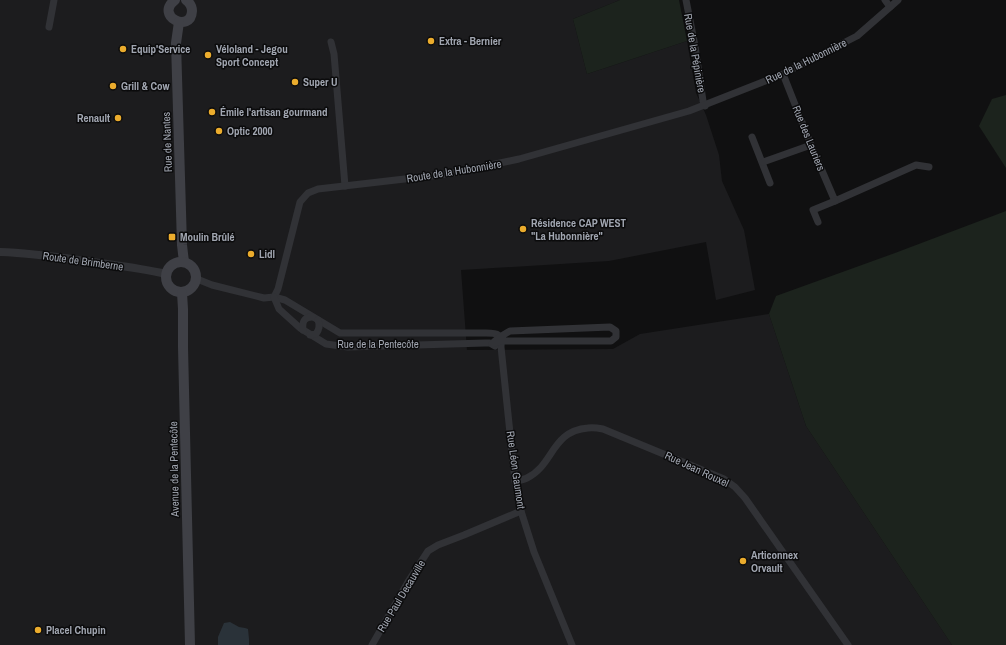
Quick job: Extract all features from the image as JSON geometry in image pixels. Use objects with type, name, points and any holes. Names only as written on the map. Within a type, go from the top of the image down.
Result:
[{"type":"main road","points":[[175,0],[170,5],[169,12],[173,19],[179,22],[189,18],[192,12],[191,5],[186,0]]},
{"type":"main road","name":"Rue de Nantes","points":[[179,22],[176,43],[182,245],[184,262]]},
{"type":"main road","points":[[184,262],[192,266],[197,274],[197,279],[193,287],[182,293],[177,292],[170,287],[167,283],[166,274],[175,263],[184,262]]},
{"type":"main road","name":"Avenue de la Pentecôte","points":[[182,293],[190,645]]},
{"type":"street","points":[[49,27],[54,0]]},
{"type":"street","name":"Rue de la Pépinière","points":[[686,0],[705,106]]},
{"type":"street","points":[[885,0],[890,7]]},
{"type":"street","name":"Rue de la Hubonnière","points":[[705,106],[783,74],[857,36],[898,0]]},
{"type":"street","points":[[331,42],[334,54],[345,186]]},
{"type":"street","name":"Rue des Lauriers","points":[[783,74],[811,145],[835,200]]},
{"type":"street","name":"Route de la Hubonnière","points":[[274,297],[278,289],[300,202],[308,193],[318,189],[448,174],[519,159],[705,106]]},
{"type":"street","points":[[752,137],[770,183]]},
{"type":"street","points":[[763,162],[811,145]]},
{"type":"street","points":[[818,222],[813,210],[916,165],[929,167]]},
{"type":"street","name":"Route de Brimberne","points":[[0,252],[84,261],[166,274]]},
{"type":"street","points":[[197,279],[212,285],[264,298],[274,297]]},
{"type":"street","name":"Rue de la Pentecôte","points":[[274,297],[285,300],[340,333],[496,333],[501,339],[491,344],[348,347],[326,344],[303,330],[278,310],[274,297]]},
{"type":"street","points":[[303,330],[302,323],[304,319],[309,317],[315,319],[319,322],[319,330],[316,334],[310,334]]},
{"type":"street","points":[[610,327],[616,331],[616,337],[611,341],[501,339],[510,331],[610,327]]},
{"type":"street","name":"Rue Léon Gaumont","points":[[501,339],[515,481],[521,511],[534,552],[572,645]]},
{"type":"street","points":[[491,344],[496,348],[502,358]]},
{"type":"street","name":"Rue Jean Rouxel","points":[[515,481],[527,478],[540,469],[561,439],[572,431],[587,428],[603,428],[724,479],[735,487],[745,498],[848,645]]},
{"type":"street","name":"Rue Paul Decauville","points":[[372,645],[408,582],[428,551],[438,545],[464,536],[521,511]]},
{"type":"shaded area","points":[[0,0],[620,0],[573,19],[587,74],[687,41],[696,93],[706,115],[719,155],[722,181],[744,230],[755,290],[716,300],[706,242],[609,261],[461,270],[467,350],[613,349],[640,334],[769,314],[806,426],[952,645],[0,645]]},
{"type":"shaded area","points":[[620,0],[679,0],[687,41],[587,74],[573,19]]},
{"type":"shaded area","points":[[1006,95],[1006,168],[979,126],[992,99]]},
{"type":"shaded area","points":[[1006,211],[1006,645],[952,645],[806,426],[769,314],[776,296]]},
{"type":"shaded area","points":[[230,622],[239,627],[248,629],[249,645],[218,645],[218,637],[224,623]]},
{"type":"place","name":"Extra - Bernier","points":[[431,41]]},
{"type":"place","name":"Equip'Service","points":[[123,49]]},
{"type":"place","name":"Véloland - Jegou Sport Concept","points":[[208,55]]},
{"type":"place","name":"Super U","points":[[295,82]]},
{"type":"place","name":"Grill & Cow","points":[[113,86]]},
{"type":"place","name":"Émile l'artisan gourmand","points":[[212,112]]},
{"type":"place","name":"Renault","points":[[118,118]]},
{"type":"place","name":"Optic 2000","points":[[219,131]]},
{"type":"place","name":"Résidence CAP WEST \"La Hubonnière\"","points":[[523,229]]},
{"type":"place","name":"Moulin Brûlé","points":[[172,237]]},
{"type":"place","name":"Lidl","points":[[251,254]]},
{"type":"place","name":"Articonnex Orvault","points":[[743,561]]},
{"type":"place","name":"Placel Chupin","points":[[38,630]]}]
